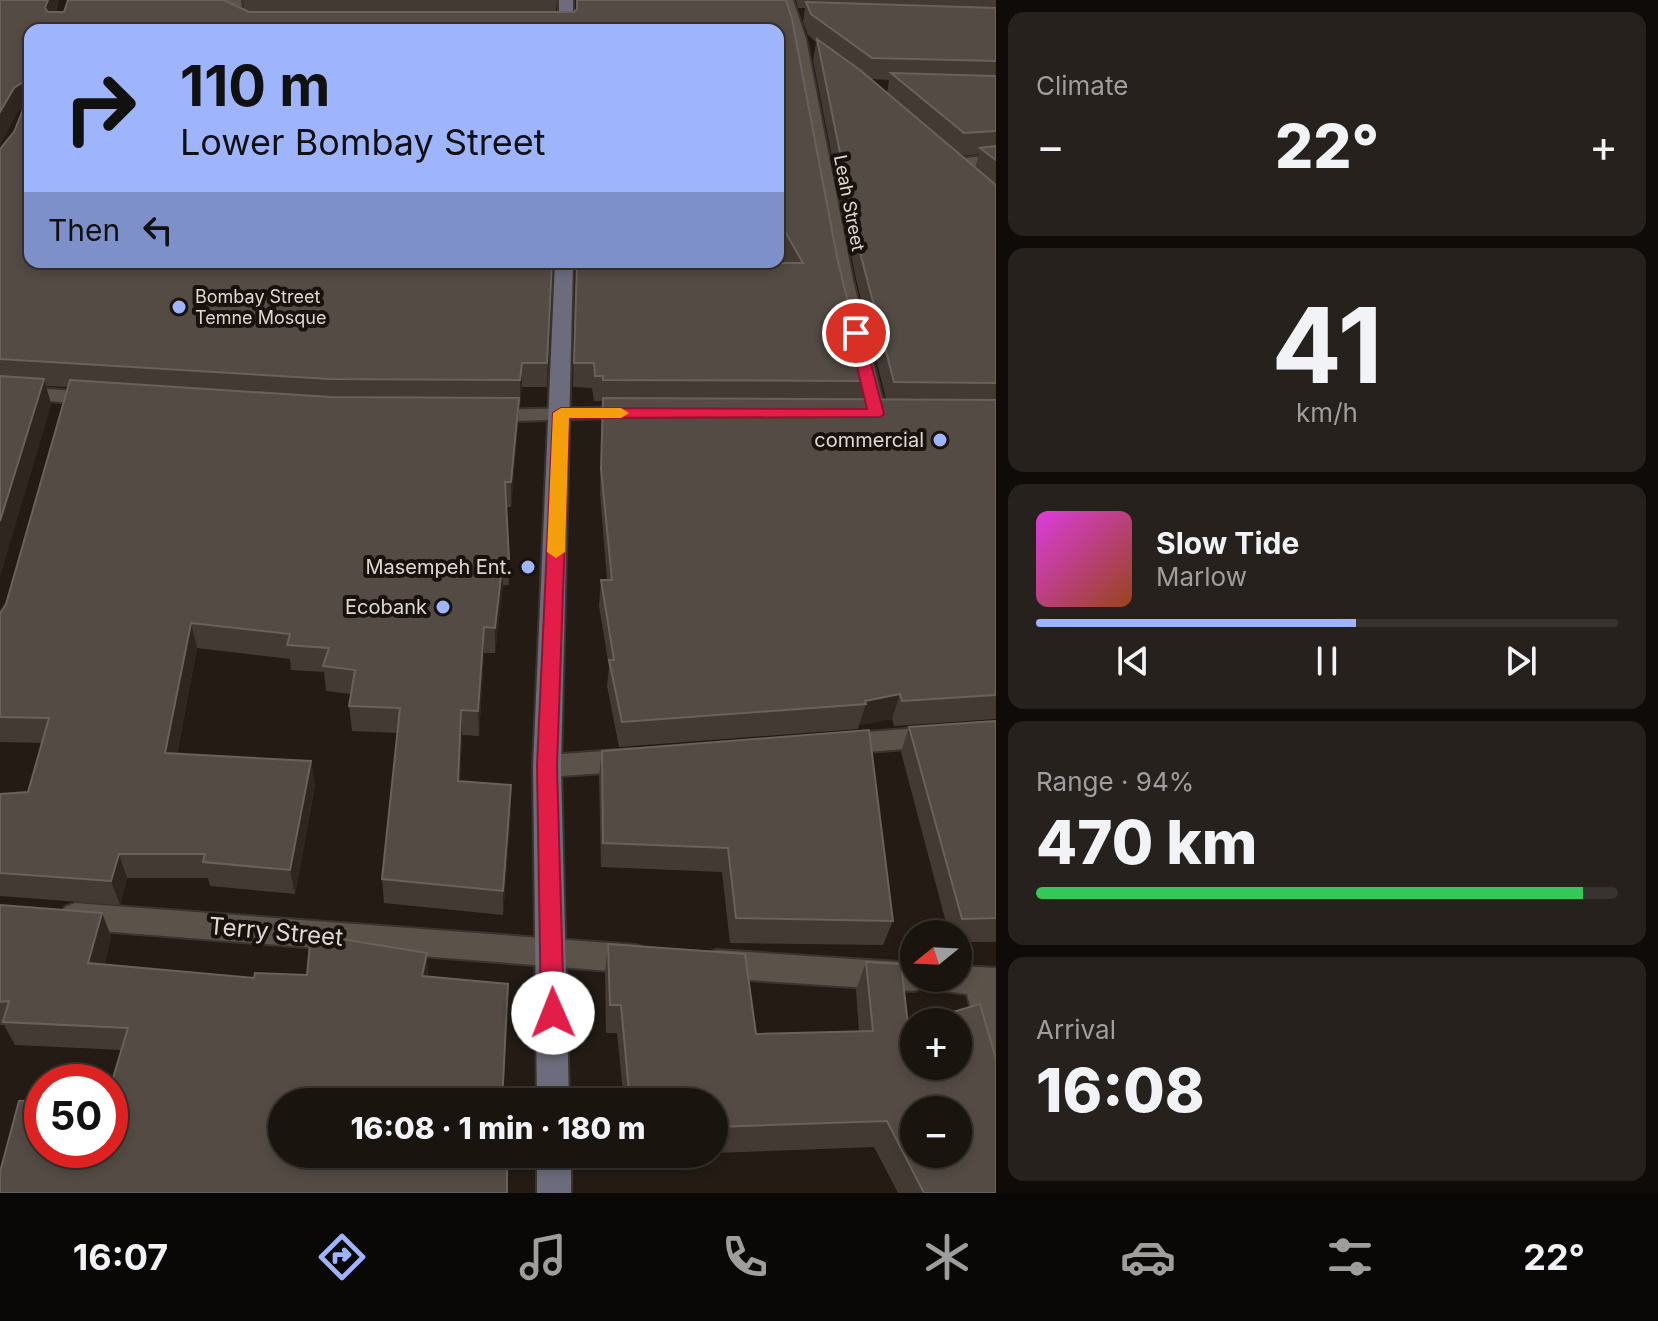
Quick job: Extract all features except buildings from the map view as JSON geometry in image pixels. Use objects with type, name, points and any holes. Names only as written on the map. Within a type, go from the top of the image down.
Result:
[{"type":"main road","points":[[566,0],[566,24]]},
{"type":"main road","points":[[553,1088],[547,766],[564,268]]},
{"type":"main road","points":[[554,1168],[554,1193]]},
{"type":"street","points":[[234,0],[232,14],[239,22],[254,24]]},
{"type":"street","name":"Leah Street","points":[[795,10],[844,280],[876,414]]},
{"type":"street","points":[[799,39],[824,58]]},
{"type":"street","points":[[976,183],[950,159],[996,160]]},
{"type":"street","points":[[0,391],[64,405],[113,400]]},
{"type":"street","points":[[464,416],[656,413]]},
{"type":"street","points":[[810,747],[996,732]]},
{"type":"street","points":[[547,766],[655,758]]},
{"type":"street","name":"Terry Street","points":[[41,914],[662,960]]},
{"type":"street","points":[[694,962],[900,976]]},
{"type":"street","points":[[988,982],[996,1052]]},
{"type":"slow traffic","points":[[556,552],[561,413],[621,413]]},
{"type":"place","name":"Bombay Street Temne Mosque","points":[[179,307]]},
{"type":"place","name":"commercial","points":[[940,440]]},
{"type":"place","name":"Masempeh Ent.","points":[[528,567]]},
{"type":"place","name":"Ecobank","points":[[443,607]]},
{"type":"route","points":[[553,1013],[547,766],[561,413],[876,414],[856,333]]}]
